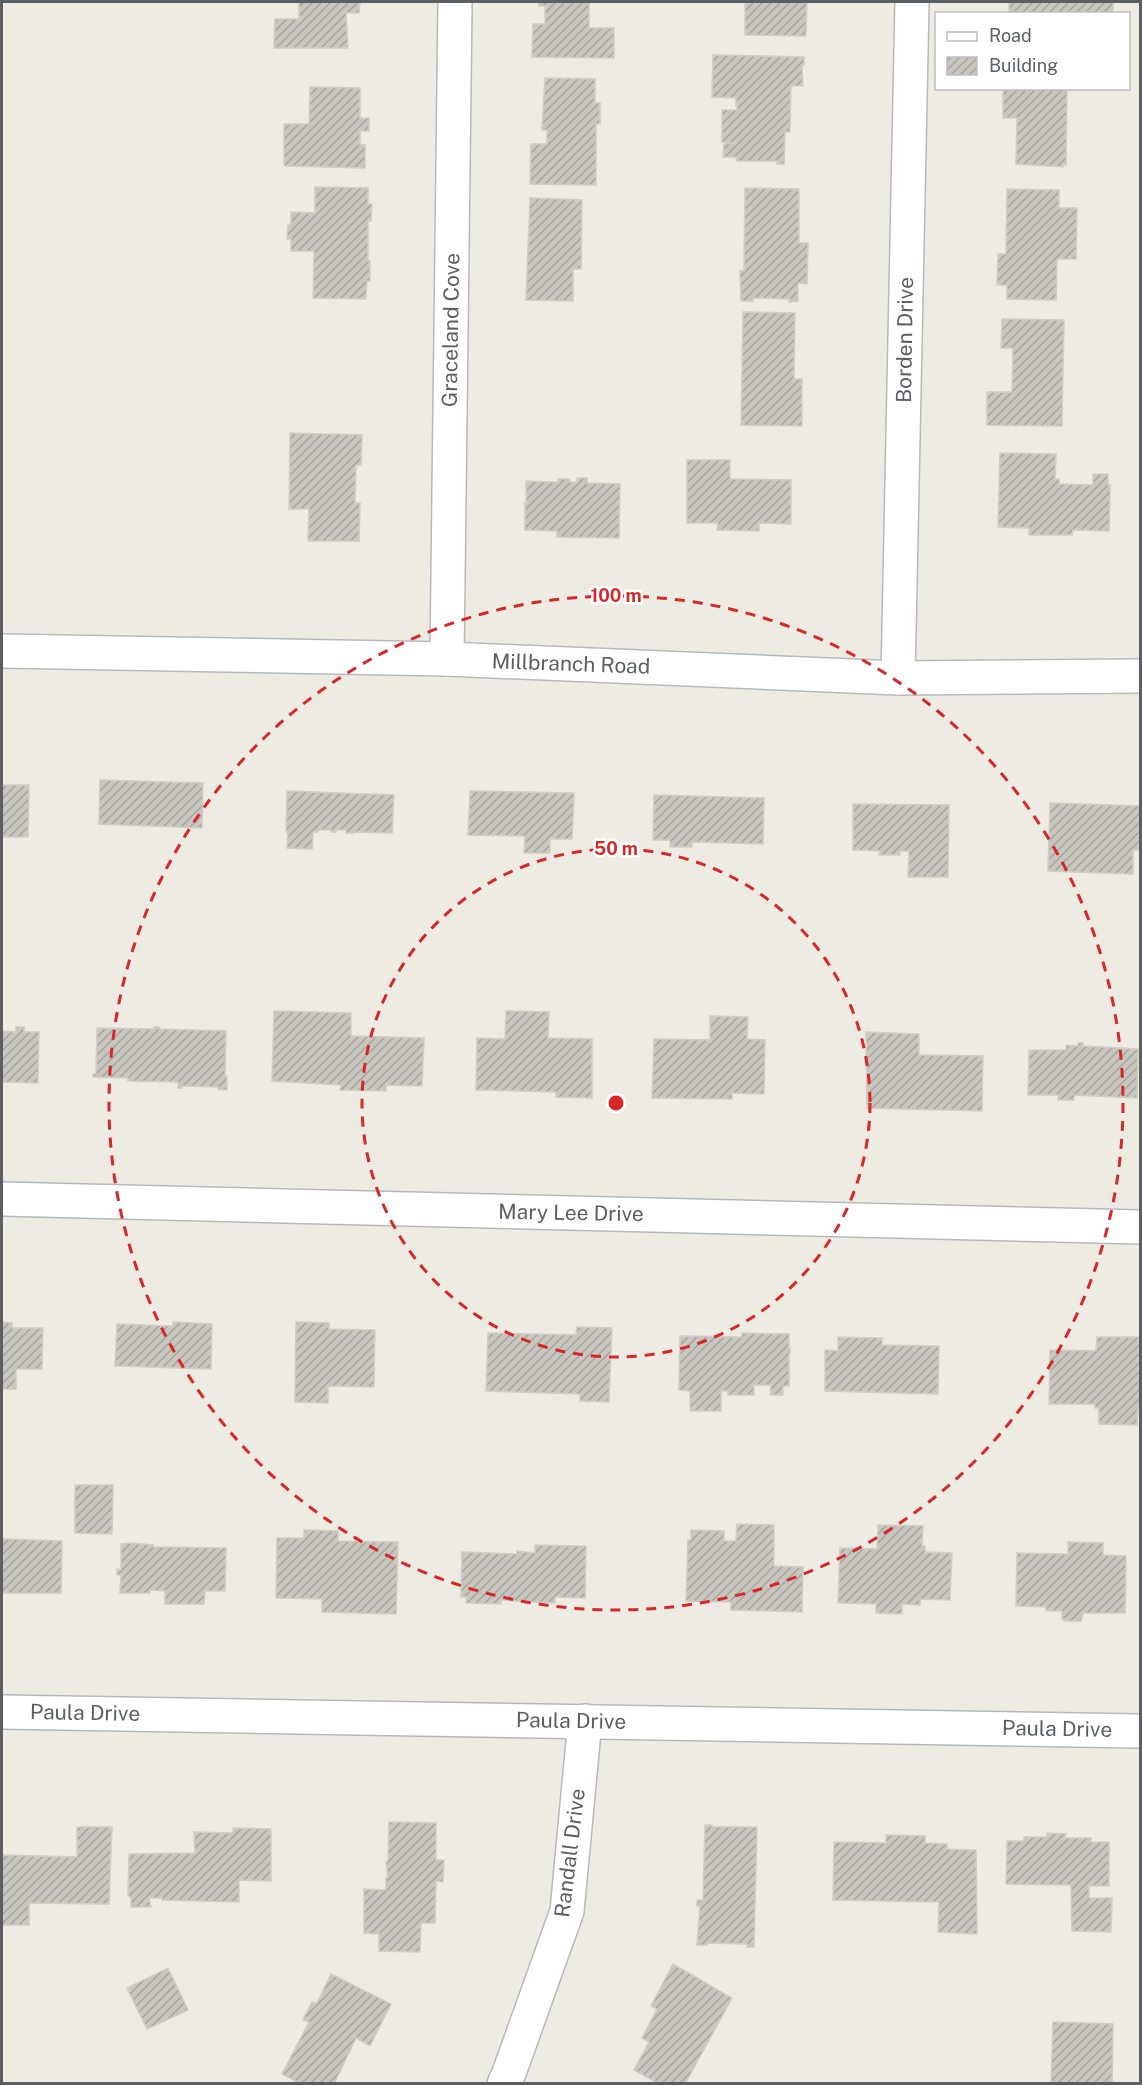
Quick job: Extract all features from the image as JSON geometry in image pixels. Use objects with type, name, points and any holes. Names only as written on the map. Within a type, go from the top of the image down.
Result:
[{"type":"street","name":"Graceland Cove","points":[[447,659],[455,2]]},
{"type":"street","name":"Borden Drive","points":[[898,678],[912,2]]},
{"type":"street","name":"Millbranch Road","points":[[2,651],[447,659],[898,678],[1140,676]]},
{"type":"street","name":"Mary Lee Drive","points":[[2,1199],[1140,1227]]},
{"type":"street","name":"Paula Drive","points":[[2,1712],[1140,1731]]},
{"type":"street","name":"Randall Drive","points":[[504,2084],[567,1911],[585,1721]]},
{"type":"building","points":[[299,2],[360,2],[359,13],[346,13],[348,48],[274,48],[275,19],[299,19]]},
{"type":"building","points":[[539,2],[591,2],[589,4],[589,28],[614,28],[614,58],[532,57],[533,24],[545,24],[545,6],[539,6]]},
{"type":"building","points":[[745,2],[807,2],[806,36],[745,35]]},
{"type":"building","points":[[1009,2],[1113,2],[1113,12],[1009,12]]},
{"type":"building","points":[[713,55],[804,57],[803,86],[791,86],[790,132],[785,132],[784,164],[777,164],[777,161],[737,161],[736,157],[723,157],[724,144],[737,143],[722,142],[722,110],[737,110],[737,106],[736,98],[712,97]]},
{"type":"building","points":[[545,78],[595,79],[595,103],[600,103],[600,124],[596,124],[596,185],[530,184],[531,144],[547,144],[547,130],[542,130]]},
{"type":"building","points":[[310,87],[360,88],[360,118],[369,118],[369,131],[360,131],[360,145],[365,145],[365,168],[285,166],[284,124],[309,124]]},
{"type":"building","points":[[1003,90],[1067,90],[1066,165],[1063,164],[1063,167],[1016,164],[1017,118],[1003,118]]},
{"type":"building","points":[[315,187],[368,188],[368,204],[372,204],[371,221],[368,221],[370,281],[367,281],[366,299],[313,298],[314,251],[291,251],[291,239],[287,239],[288,225],[291,225],[291,212],[315,213]]},
{"type":"building","points":[[745,188],[799,189],[799,243],[808,243],[807,284],[798,283],[798,301],[753,298],[753,301],[741,301],[740,271],[744,271]]},
{"type":"building","points":[[1007,189],[1059,190],[1059,208],[1077,208],[1076,259],[1057,259],[1056,300],[1007,299],[1007,285],[997,285],[998,254],[1006,254]]},
{"type":"building","points":[[530,198],[582,200],[581,269],[573,269],[573,301],[526,300]]},
{"type":"building","points":[[743,312],[795,313],[794,379],[802,379],[802,426],[741,425]]},
{"type":"building","points":[[1002,319],[1064,320],[1062,426],[987,425],[987,392],[1012,392],[1013,348],[1001,348]]},
{"type":"building","points":[[290,433],[362,435],[361,465],[356,465],[355,503],[360,503],[359,541],[308,541],[309,509],[289,509]]},
{"type":"building","points":[[1000,453],[1056,454],[1055,479],[1059,479],[1059,484],[1093,485],[1093,474],[1108,474],[1108,485],[1110,485],[1109,531],[1073,530],[1072,535],[1029,535],[1029,528],[998,527]]},
{"type":"building","points":[[687,460],[730,460],[730,479],[791,480],[791,524],[759,523],[759,531],[717,530],[718,523],[687,523]]},
{"type":"building","points":[[577,478],[587,478],[587,483],[620,484],[619,538],[557,537],[557,531],[525,530],[526,481],[558,482],[558,479],[569,479],[570,482],[577,482]]},
{"type":"building","points":[[100,780],[203,783],[202,828],[99,824]]},
{"type":"building","points":[[2,785],[29,785],[28,837],[2,837]]},
{"type":"building","points":[[287,791],[394,795],[392,833],[346,833],[346,830],[331,832],[331,830],[319,830],[313,832],[312,849],[287,848]]},
{"type":"building","points":[[470,791],[574,793],[572,839],[550,839],[550,853],[524,853],[525,836],[468,835]]},
{"type":"building","points":[[654,795],[764,798],[763,844],[692,842],[692,847],[670,847],[670,840],[653,840]]},
{"type":"building","points":[[1050,803],[1140,806],[1140,850],[1133,850],[1133,874],[1048,871]]},
{"type":"building","points":[[853,804],[949,805],[948,877],[908,877],[909,851],[900,851],[900,855],[879,855],[880,851],[853,850]]},
{"type":"building","points":[[274,1011],[351,1013],[351,1036],[424,1038],[422,1086],[386,1085],[386,1091],[340,1090],[341,1085],[272,1081]]},
{"type":"building","points":[[506,1011],[549,1012],[548,1038],[592,1039],[592,1098],[556,1097],[556,1092],[476,1090],[477,1038],[505,1039]]},
{"type":"building","points":[[710,1016],[748,1017],[747,1039],[765,1040],[764,1094],[732,1093],[732,1099],[652,1098],[654,1039],[710,1040]]},
{"type":"building","points":[[16,1027],[24,1027],[24,1032],[39,1032],[38,1083],[2,1082],[2,1031],[16,1032]]},
{"type":"building","points":[[154,1027],[226,1031],[227,1090],[218,1089],[218,1087],[182,1086],[178,1088],[178,1082],[128,1081],[128,1078],[93,1077],[93,1074],[96,1074],[97,1028],[154,1029]]},
{"type":"building","points":[[866,1032],[919,1034],[919,1055],[983,1056],[982,1111],[867,1108]]},
{"type":"building","points":[[1078,1043],[1083,1043],[1083,1046],[1138,1049],[1137,1098],[1074,1095],[1074,1100],[1058,1100],[1058,1095],[1028,1095],[1029,1050],[1066,1050],[1066,1045],[1078,1046]]},
{"type":"building","points":[[2,1322],[12,1323],[12,1328],[43,1328],[42,1369],[16,1369],[16,1389],[2,1389]]},
{"type":"building","points":[[173,1322],[212,1324],[211,1369],[115,1366],[117,1324],[173,1326]]},
{"type":"building","points":[[296,1322],[329,1323],[329,1329],[375,1330],[374,1387],[328,1386],[328,1403],[295,1402]]},
{"type":"building","points":[[577,1327],[612,1328],[609,1402],[580,1401],[580,1394],[486,1391],[488,1333],[576,1335]]},
{"type":"building","points":[[742,1333],[789,1334],[789,1386],[783,1386],[783,1395],[770,1395],[771,1385],[754,1385],[754,1395],[728,1395],[728,1391],[721,1391],[721,1411],[690,1411],[690,1391],[679,1390],[680,1336],[742,1337]]},
{"type":"building","points":[[838,1337],[882,1338],[882,1345],[939,1346],[938,1394],[825,1391],[825,1350],[838,1351]]},
{"type":"building","points":[[1097,1337],[1140,1337],[1140,1408],[1138,1408],[1137,1425],[1099,1424],[1099,1408],[1095,1408],[1095,1404],[1049,1404],[1050,1350],[1096,1351]]},
{"type":"building","points":[[75,1485],[113,1485],[112,1534],[75,1533]]},
{"type":"building","points":[[737,1524],[774,1525],[774,1566],[803,1567],[802,1612],[731,1610],[731,1602],[686,1601],[688,1540],[691,1540],[691,1530],[724,1531],[724,1541],[736,1541]]},
{"type":"building","points":[[878,1525],[923,1526],[922,1546],[925,1546],[925,1552],[952,1553],[950,1600],[920,1599],[920,1605],[902,1604],[902,1614],[876,1613],[876,1604],[838,1603],[840,1548],[877,1549]]},
{"type":"building","points":[[304,1530],[338,1531],[338,1541],[398,1542],[396,1614],[322,1612],[322,1599],[276,1598],[277,1538],[304,1538]]},
{"type":"building","points":[[2,1539],[62,1541],[61,1593],[2,1593]]},
{"type":"building","points":[[1068,1542],[1103,1543],[1103,1555],[1126,1556],[1125,1613],[1083,1613],[1081,1621],[1064,1621],[1062,1611],[1046,1611],[1046,1607],[1016,1606],[1017,1553],[1068,1554]]},
{"type":"building","points":[[121,1544],[153,1545],[153,1547],[226,1548],[225,1591],[205,1591],[204,1604],[165,1604],[165,1591],[120,1593],[121,1575],[117,1575],[117,1569],[121,1570]]},
{"type":"building","points":[[535,1545],[586,1546],[585,1598],[555,1597],[555,1603],[501,1600],[501,1604],[466,1603],[466,1597],[461,1597],[462,1552],[535,1553]]},
{"type":"building","points":[[389,1822],[436,1823],[436,1860],[444,1860],[443,1882],[436,1881],[435,1923],[421,1923],[420,1952],[379,1951],[379,1934],[364,1933],[364,1889],[386,1890]]},
{"type":"building","points":[[705,1825],[757,1827],[754,1947],[747,1947],[747,1944],[697,1945],[700,1906],[697,1906],[697,1900],[703,1900]]},
{"type":"building","points":[[77,1827],[112,1827],[109,1904],[29,1903],[29,1925],[2,1925],[2,1855],[77,1857]]},
{"type":"building","points":[[233,1828],[271,1829],[271,1881],[239,1880],[239,1902],[149,1898],[151,1907],[131,1907],[131,1897],[128,1896],[129,1854],[195,1853],[194,1832],[233,1833]]},
{"type":"building","points":[[1047,1833],[1066,1834],[1065,1838],[1091,1838],[1091,1842],[1109,1842],[1109,1886],[1089,1886],[1089,1898],[1112,1898],[1111,1932],[1072,1931],[1071,1885],[1006,1884],[1007,1841],[1024,1841],[1024,1837],[1047,1837]]},
{"type":"building","points":[[886,1835],[925,1836],[925,1843],[947,1844],[947,1849],[976,1850],[977,1934],[938,1932],[939,1902],[833,1900],[834,1842],[886,1843]]},
{"type":"building","points":[[673,1964],[732,1998],[685,2084],[659,2084],[634,2070],[649,2042],[642,2038],[657,2009],[651,2006]]},
{"type":"building","points":[[168,1968],[188,2010],[147,2029],[127,1988]]},
{"type":"building","points":[[331,1974],[391,2004],[370,2046],[356,2038],[334,2084],[301,2084],[282,2074],[309,2022],[303,2020],[312,2002],[317,2003]]},
{"type":"building","points":[[1053,2022],[1113,2024],[1112,2084],[1051,2084]]}]
